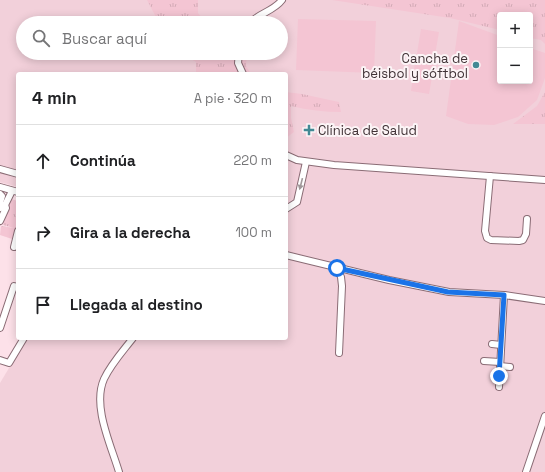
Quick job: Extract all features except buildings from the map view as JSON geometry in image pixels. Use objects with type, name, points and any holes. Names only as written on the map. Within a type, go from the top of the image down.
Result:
[{"type":"street","points":[[258,16],[279,4],[282,0]]},
{"type":"street","points":[[238,60],[241,72]]},
{"type":"street","points":[[288,156],[306,162],[545,180]]},
{"type":"street","points":[[288,208],[297,202],[306,162]]},
{"type":"street","points":[[0,177],[2,170],[16,174]]},
{"type":"street","points":[[490,176],[485,231],[487,238],[498,240],[523,240],[526,234],[527,219]]},
{"type":"street","points":[[0,187],[15,191],[2,205]]},
{"type":"street","points":[[0,194],[2,196],[2,205],[6,208],[0,221]]},
{"type":"street","points":[[14,247],[16,239]]},
{"type":"street","points":[[288,256],[337,268],[448,292],[504,295],[545,301]]},
{"type":"street","points":[[337,268],[341,277],[342,286],[339,353]]},
{"type":"street","points":[[0,328],[14,286],[16,287]]},
{"type":"street","points":[[499,387],[503,376],[500,364],[501,309],[504,295]]},
{"type":"street","points":[[0,360],[9,363],[23,340]]},
{"type":"street","points":[[119,472],[102,415],[99,399],[104,378],[132,340]]},
{"type":"street","points":[[492,344],[501,344]]},
{"type":"street","points":[[484,361],[510,366]]},
{"type":"street","points":[[526,472],[545,416]]},
{"type":"shaded area","points":[[0,0],[545,0],[545,472],[0,472],[0,383],[26,340],[288,340],[288,72],[16,72],[16,186],[0,182]]},
{"type":"green space","points":[[147,0],[198,0],[198,13],[200,16],[155,16]]},
{"type":"green space","points":[[332,0],[545,0],[545,44],[541,40],[533,39],[533,12],[497,12],[497,29],[450,18]]},
{"type":"green space","points":[[298,19],[376,21],[374,73],[296,70]]},
{"type":"green space","name":"Cancha de béisbol y sóftbol","points":[[459,21],[497,35],[497,84],[533,84],[533,49],[545,53],[545,78],[537,100],[518,117],[494,125],[468,124],[446,116]]},
{"type":"green space","points":[[421,29],[439,32],[434,61],[416,59]]},
{"type":"green space","points":[[193,60],[246,60],[246,66],[250,72],[196,72],[196,62]]},
{"type":"green space","points":[[415,62],[434,65],[429,94],[411,91]]},
{"type":"green space","points":[[288,92],[339,102],[341,112],[328,112],[291,106],[291,118],[294,132],[288,136]]},
{"type":"green space","points":[[545,92],[545,124],[513,124],[537,106]]},
{"type":"green space","points":[[11,199],[16,200],[16,229],[12,239],[0,235],[1,226],[14,228],[3,225]]},
{"type":"place","name":"Cancha de béisbol y sóftbol","points":[[476,65]]},
{"type":"place","name":"Clínica de Salud","points":[[309,130]]},
{"type":"route","points":[[337,268],[448,292],[504,295],[499,376]]}]
